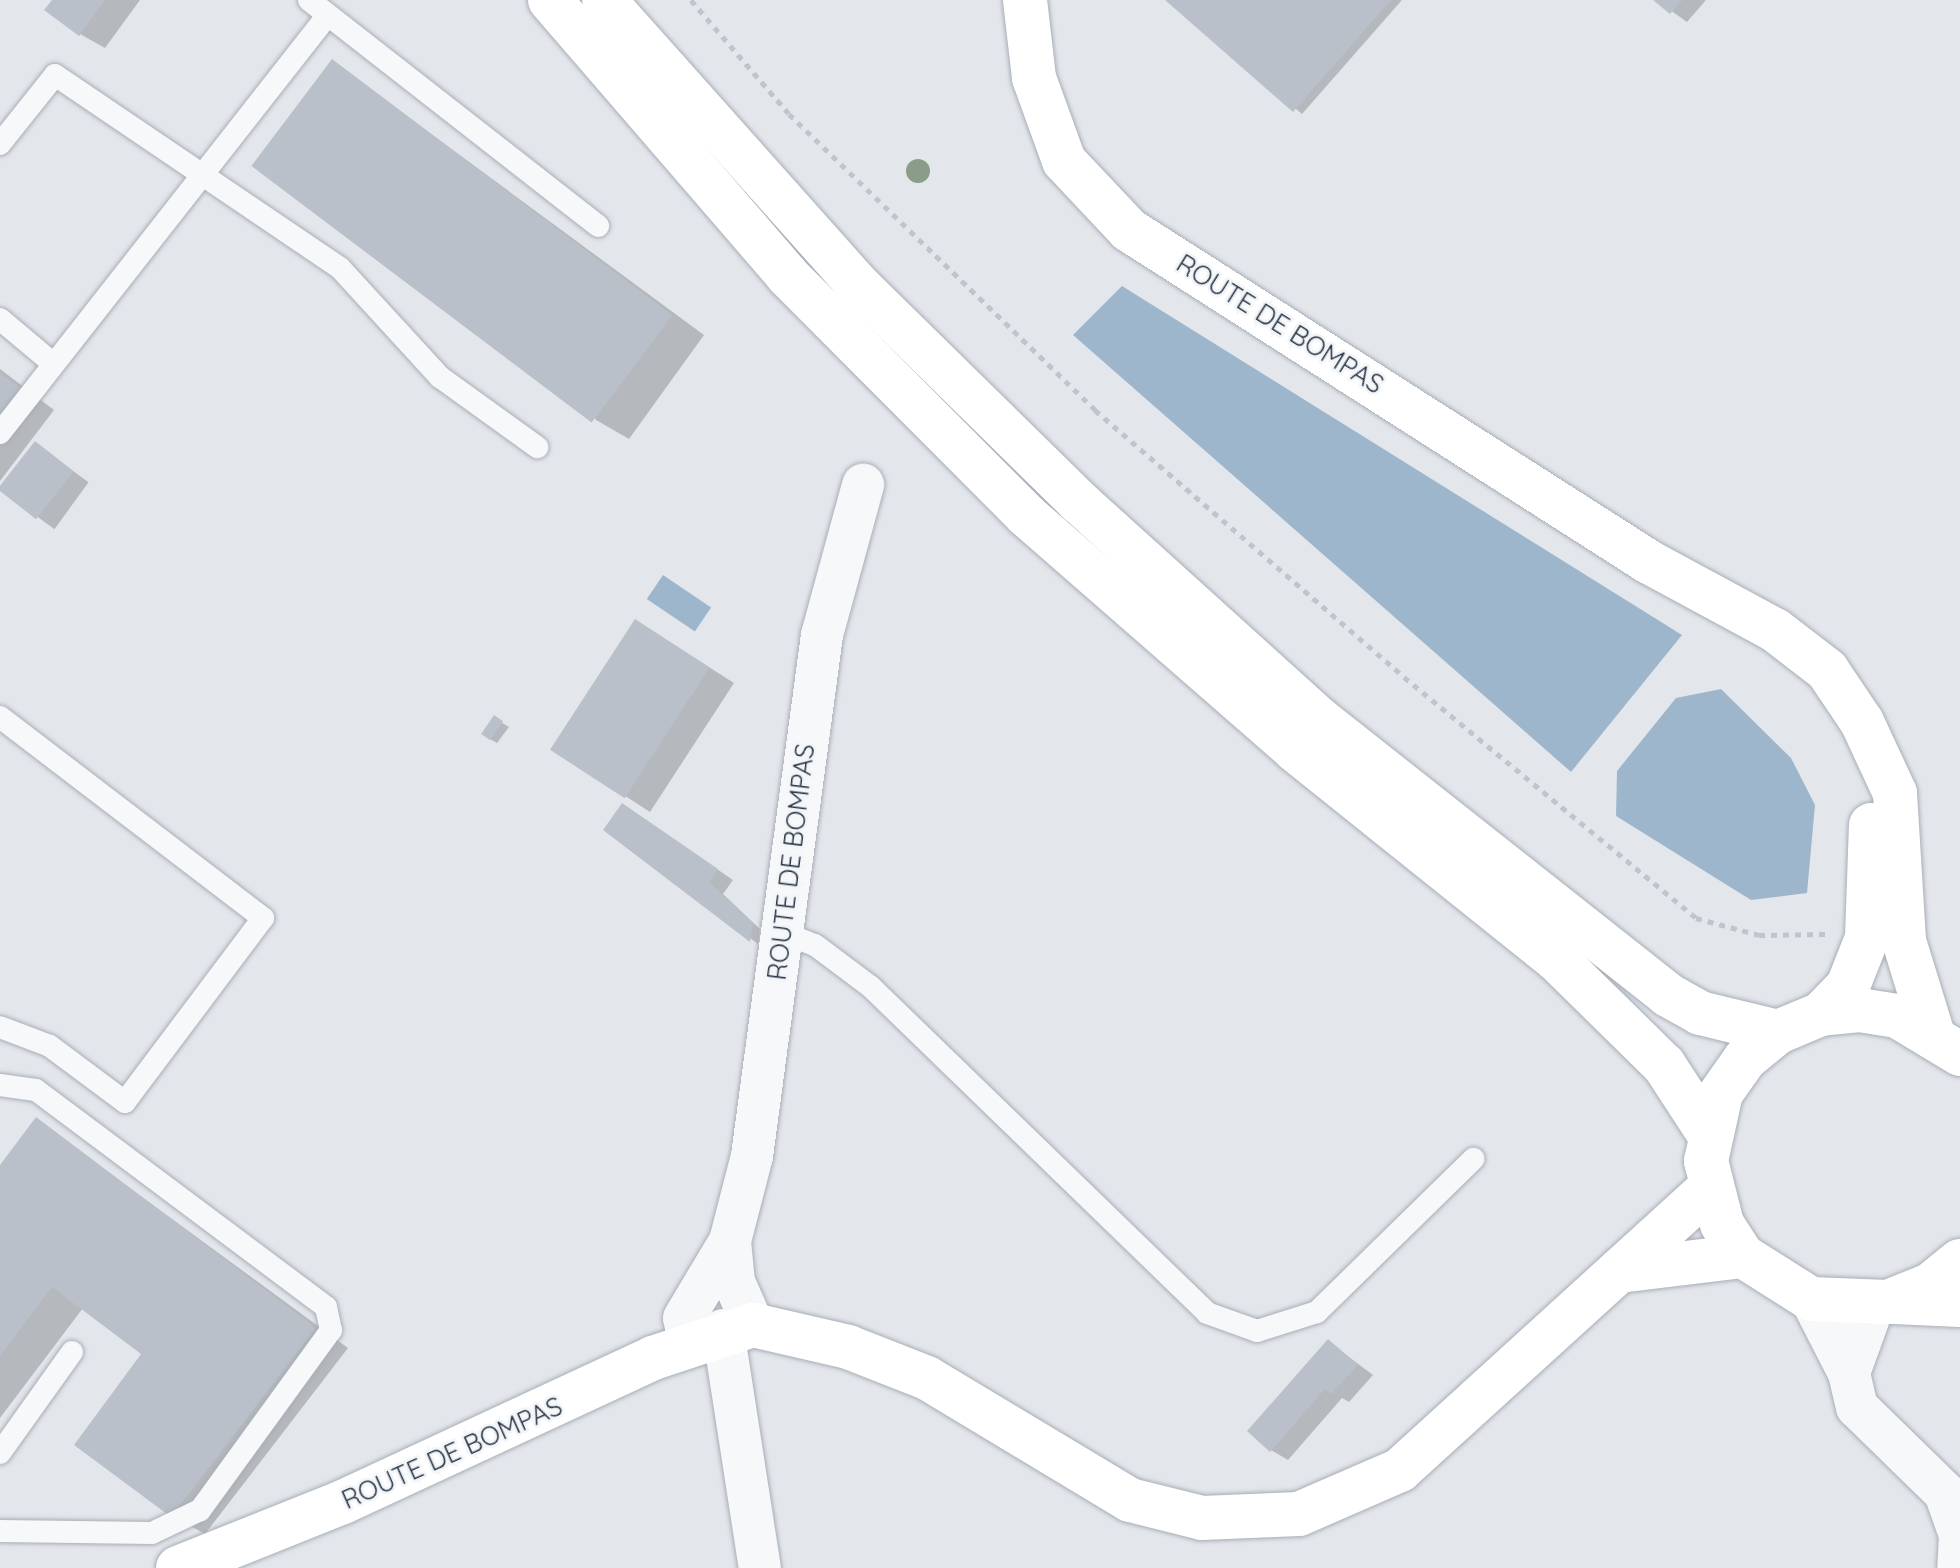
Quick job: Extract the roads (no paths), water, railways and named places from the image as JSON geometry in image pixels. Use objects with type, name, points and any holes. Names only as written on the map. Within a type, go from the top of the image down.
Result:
[{"type":"main road","points":[[550,0],[788,276],[1026,515],[1295,750],[1555,958],[1664,1065],[1709,1134]]},
{"type":"main road","points":[[604,0],[856,283],[1079,502],[1319,719],[1668,995],[1700,1013],[1778,1032]]},
{"type":"main road","name":"ROUTE DE BOMPAS","points":[[1025,0],[1034,78],[1064,161],[1129,230],[1649,562],[1785,638],[1827,670],[1862,722],[1895,793],[1904,941],[1946,1043]]},
{"type":"main road","name":"ROUTE DE BOMPAS","points":[[1649,562],[1755,646],[1842,740],[1867,798],[1875,861],[1867,938],[1848,986],[1821,1014]]},
{"type":"main road","points":[[1946,1043],[1897,1016],[1821,1014],[1778,1032],[1745,1059],[1721,1093],[1709,1134],[1710,1188],[1743,1256],[1811,1299],[1960,1305]]},
{"type":"main road","points":[[722,1333],[848,1347],[927,1378],[1130,1500],[1202,1518],[1299,1514],[1400,1470],[1710,1188]]},
{"type":"main road","points":[[1619,1271],[1743,1256]]},
{"type":"main road","points":[[1881,1303],[1930,1285],[1960,1261]]},
{"type":"main road","name":"ROUTE DE BOMPAS","points":[[178,1568],[343,1502],[722,1333]]},
{"type":"street","name":"ROUTE DE BOMPAS","points":[[730,1241],[752,1156],[822,635],[863,485]]},
{"type":"street","points":[[722,1333],[684,1318],[730,1241]]},
{"type":"street","points":[[730,1241],[734,1282],[722,1333],[760,1568]]},
{"type":"street","points":[[1811,1299],[1849,1373],[1857,1407],[1945,1493],[1960,1535],[1958,1568]]},
{"type":"street","points":[[1849,1373],[1881,1303]]},
{"type":"lane","points":[[309,0],[598,226]]},
{"type":"lane","points":[[0,433],[51,362],[202,169],[327,16]]},
{"type":"lane","points":[[0,144],[55,75],[202,169],[340,268],[440,377],[537,447]]},
{"type":"lane","points":[[0,319],[51,362]]},
{"type":"lane","points":[[0,717],[263,918],[125,1102],[50,1046],[0,1027]]},
{"type":"lane","points":[[782,932],[815,945],[871,987],[1207,1313],[1257,1331],[1317,1312],[1473,1159]]},
{"type":"lane","points":[[0,1085],[36,1090],[326,1307],[331,1330],[200,1510],[152,1533],[0,1531]]},
{"type":"lane","points":[[0,1453],[72,1352]]},
{"type":"water","points":[[1122,286],[1682,635],[1571,772],[1073,335]]},
{"type":"water","points":[[663,575],[711,607],[695,631],[647,599]]},
{"type":"water","points":[[1721,689],[1791,758],[1815,805],[1807,893],[1751,900],[1616,816],[1617,771],[1676,698]]}]
